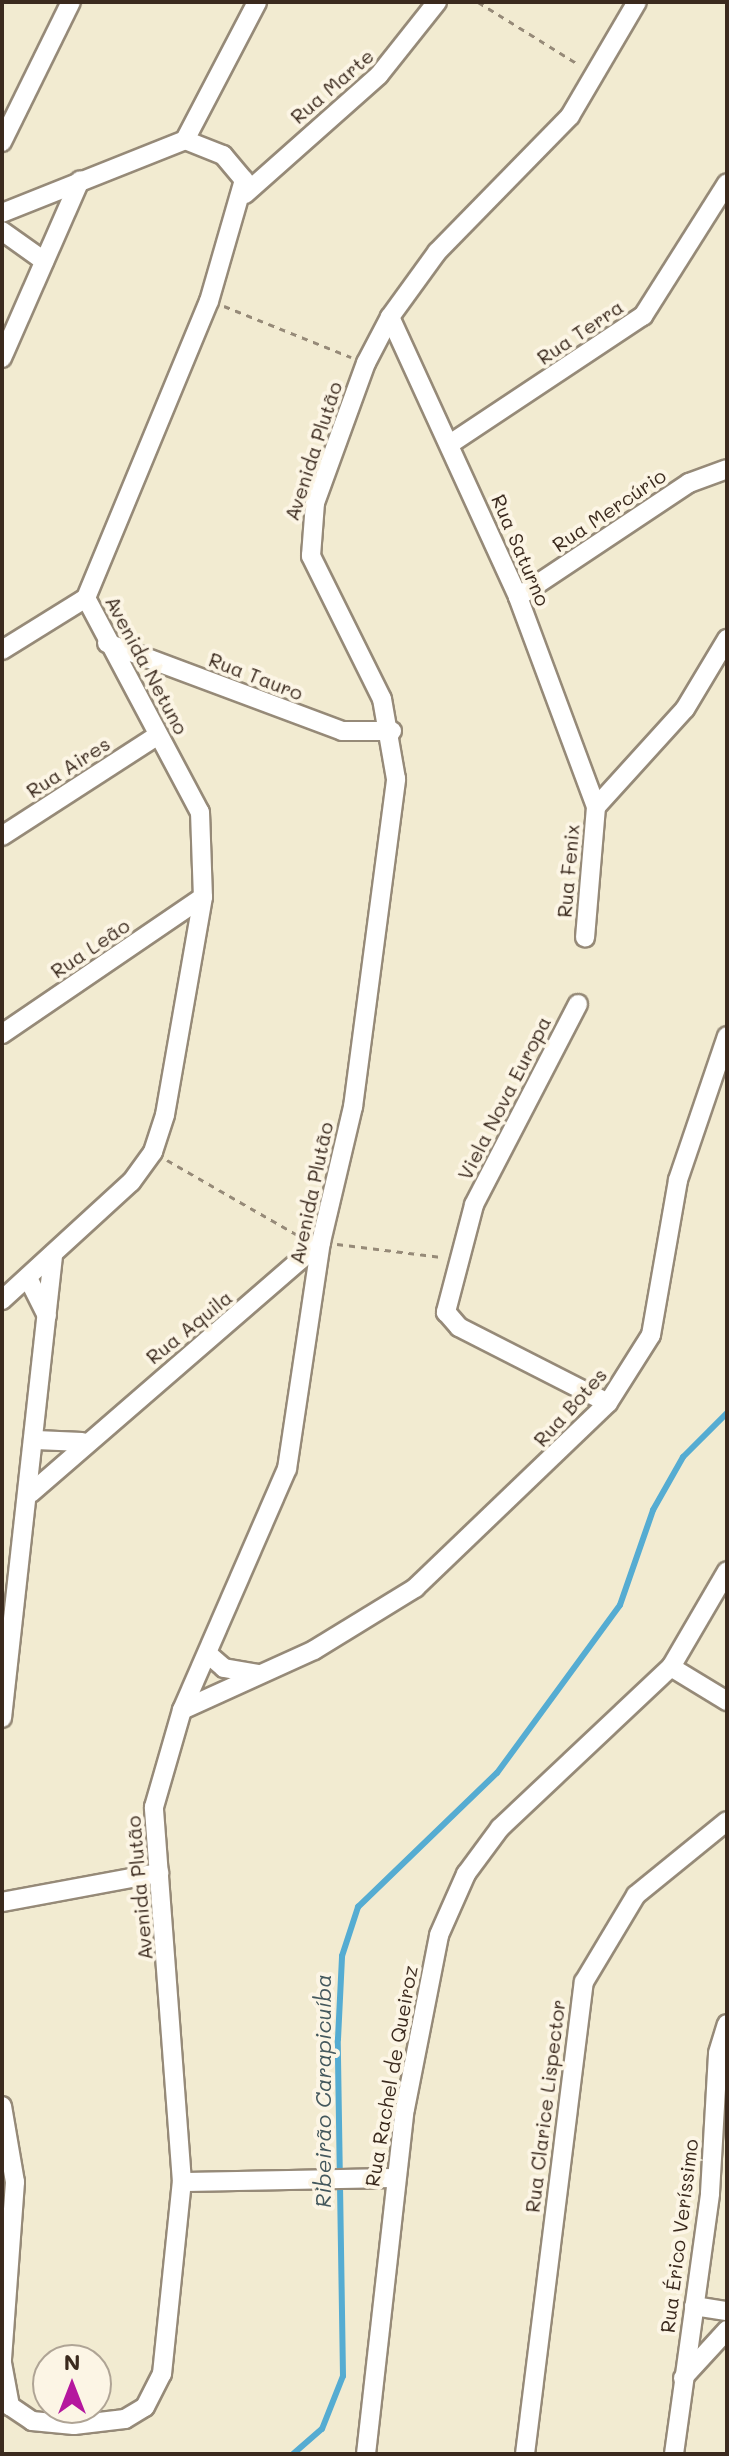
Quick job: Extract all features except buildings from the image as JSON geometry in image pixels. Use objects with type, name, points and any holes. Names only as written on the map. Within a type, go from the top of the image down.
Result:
[{"type":"street","points":[[2,142],[71,2]]},
{"type":"street","points":[[2,213],[185,140],[257,2]]},
{"type":"street","name":"Rua Marte","points":[[245,194],[379,75],[437,2]]},
{"type":"street","name":"Avenida Plutão","points":[[2,2106],[15,2182],[2,2362],[10,2406],[32,2421],[74,2425],[125,2419],[157,2395],[182,2182],[154,1807],[182,1710],[287,1469],[321,1242],[353,1107],[396,779],[392,731],[320,583],[308,531],[366,363],[390,317],[437,252],[570,116],[637,2]]},
{"type":"street","points":[[185,140],[237,167],[245,194]]},
{"type":"street","points":[[2,358],[80,180]]},
{"type":"street","name":"Rua Terra","points":[[450,444],[643,316],[727,183]]},
{"type":"street","name":"Avenida Netuno","points":[[153,1152],[203,897],[200,812],[107,643],[86,598],[209,301],[245,194]]},
{"type":"street","points":[[2,231],[44,261]]},
{"type":"street","name":"Rua Saturno","points":[[390,317],[518,597],[596,807]]},
{"type":"street","name":"Rua Mercúrio","points":[[518,597],[689,483],[727,469]]},
{"type":"street","points":[[2,650],[86,598]]},
{"type":"street","points":[[596,807],[685,709],[727,639]]},
{"type":"street","name":"Rua Tauro","points":[[107,643],[342,731],[392,731]]},
{"type":"street","name":"Rua Aires","points":[[2,836],[158,735]]},
{"type":"street","name":"Rua Fenix","points":[[585,938],[596,807]]},
{"type":"street","name":"Rua Leão","points":[[2,1034],[203,897]]},
{"type":"street","name":"Viela Nova Europa","points":[[578,1004],[492,1163],[459,1259],[449,1321],[608,1403]]},
{"type":"street","name":"Rua Botes","points":[[182,1710],[314,1650],[415,1588],[608,1403],[651,1335],[678,1180],[727,1036]]},
{"type":"street","points":[[2,1300],[53,1254],[153,1152]]},
{"type":"street","name":"Rua Aquila","points":[[31,1493],[82,1442],[277,1285],[321,1242]]},
{"type":"street","points":[[2,1718],[31,1493],[53,1254]]},
{"type":"street","points":[[28,1278],[47,1316]]},
{"type":"street","points":[[277,1285],[313,1294]]},
{"type":"street","points":[[36,1440],[82,1442]]},
{"type":"street","name":"Rua Rachel de Queiroz","points":[[366,2454],[396,2178],[424,1996],[466,1874],[500,1828],[671,1667],[727,1571]]},
{"type":"street","points":[[208,1654],[224,1668],[257,1674]]},
{"type":"street","points":[[671,1667],[727,1701]]},
{"type":"street","name":"Rua Clarice Lispector","points":[[525,2454],[584,1982],[636,1895],[727,1821]]},
{"type":"street","points":[[2,1902],[159,1873]]},
{"type":"street","name":"Rua Érico Veríssimo","points":[[674,2454],[721,2113],[718,2053],[727,2024]]},
{"type":"street","points":[[182,2182],[396,2178]]},
{"type":"street","points":[[694,2306],[727,2311]]},
{"type":"street","points":[[682,2379],[727,2330]]},
{"type":"path","points":[[478,2],[595,75]]},
{"type":"path","points":[[209,301],[366,363]]},
{"type":"path","points":[[153,1152],[301,1238],[459,1259]]},
{"type":"waterway","name":"Ribeirão Carapicuíba","points":[[293,2454],[322,2429],[343,2376],[338,2039],[342,1956],[358,1907],[497,1773],[620,1605],[653,1510],[683,1457],[727,1413]]}]
